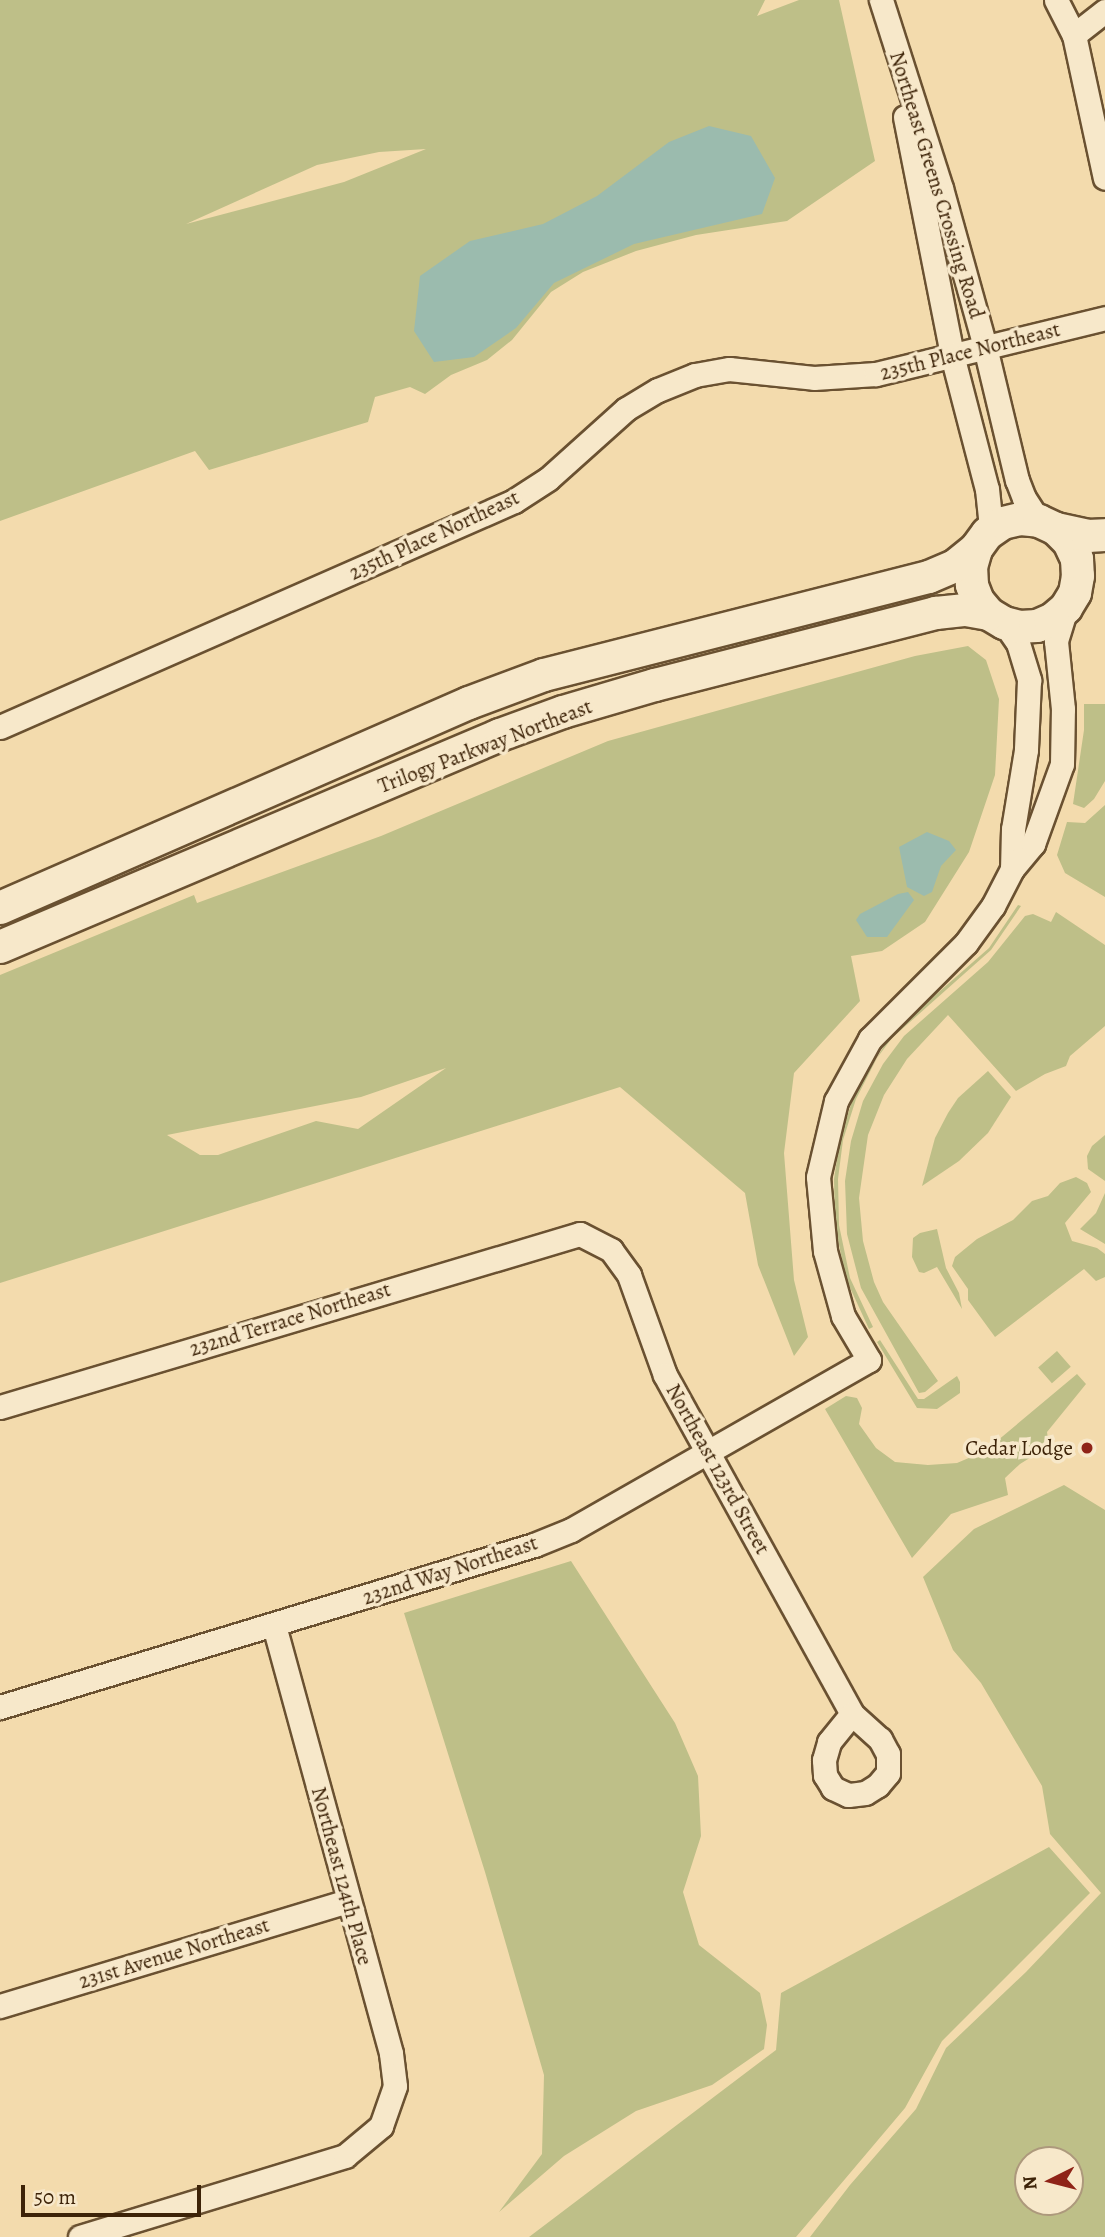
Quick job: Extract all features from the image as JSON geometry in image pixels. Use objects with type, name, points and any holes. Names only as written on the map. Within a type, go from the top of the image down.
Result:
[{"type":"street","points":[[1056,0],[1074,35],[1105,178]]},
{"type":"street","name":"Northeast Greens Crossing Road","points":[[882,4],[940,188],[985,347],[1017,480],[1024,498],[1048,525]]},
{"type":"street","name":"Northeast Greens Crossing Road","points":[[882,4],[952,355],[987,489],[990,520],[982,541]]},
{"type":"street","points":[[1074,35],[1105,11]]},
{"type":"street","name":"235th Place Northeast","points":[[0,727],[514,501],[548,478],[626,410],[658,390],[695,374],[729,369],[835,378],[876,374],[1105,318]]},
{"type":"street","points":[[1012,869],[1013,829],[1026,750],[1030,680],[1018,643],[978,601],[972,585],[971,567],[982,541],[1003,523],[1021,519],[1088,536],[1105,535]]},
{"type":"street","points":[[1012,869],[1033,844],[1062,764],[1063,709],[1056,641],[1078,576],[1077,559],[1069,542],[1048,525]]},
{"type":"street","name":"Trilogy Parkway Northeast","points":[[0,908],[469,703],[544,675],[929,577],[955,566],[982,541]]},
{"type":"street","points":[[996,618],[1020,627],[1053,619],[1070,601],[1105,573]]},
{"type":"street","name":"Trilogy Parkway Northeast","points":[[0,947],[488,741],[563,712],[655,685],[936,613],[966,610],[996,618]]},
{"type":"street","name":"232nd Way Northeast","points":[[0,1707],[534,1545],[571,1530],[869,1360],[844,1316],[825,1251],[818,1177],[836,1101],[870,1039],[966,943],[993,906],[1012,869]]},
{"type":"street","name":"232nd Terrace Northeast","points":[[0,1407],[580,1234]]},
{"type":"street","name":"Northeast 123rd Street","points":[[580,1234],[611,1250],[629,1275],[665,1375],[852,1714]]},
{"type":"street","name":"Northeast 124th Place","points":[[80,2237],[345,2156],[381,2126],[395,2086],[391,2053],[274,1626]]},
{"type":"street","name":"231st Avenue Northeast","points":[[0,2006],[348,1901]]},
{"type":"green space","points":[[0,0],[765,0],[757,16],[799,0],[839,0],[875,161],[787,221],[696,235],[636,251],[583,272],[551,292],[512,340],[487,360],[451,375],[425,394],[410,387],[375,397],[368,422],[209,470],[195,451],[0,521]],"holes":[[[426,149],[344,182],[186,224],[317,165],[379,152]]]},
{"type":"green space","points":[[968,646],[986,660],[999,699],[995,775],[969,852],[925,922],[882,951],[851,956],[860,1001],[794,1073],[784,1153],[794,1280],[808,1337],[794,1356],[758,1265],[745,1193],[620,1087],[0,1283],[0,975],[194,895],[197,903],[381,836],[608,741],[915,656]],"holes":[[[446,1068],[358,1129],[316,1121],[218,1155],[200,1155],[167,1135],[361,1097]]]},
{"type":"green space","points":[[1084,704],[1105,704],[1105,781],[1094,799],[1084,808],[1073,804],[1084,730]]},
{"type":"green space","points":[[1105,805],[1105,897],[1065,873],[1057,855],[1067,822],[1085,823]]},
{"type":"green space","points":[[1018,905],[1021,906],[991,950],[892,1038],[877,1058],[856,1099],[843,1140],[838,1179],[839,1225],[850,1278],[873,1327],[869,1329],[846,1279],[835,1225],[834,1179],[840,1139],[853,1098],[891,1034],[989,948]]},
{"type":"green space","points":[[1056,912],[1105,945],[1105,1026],[1070,1056],[1066,1066],[1045,1074],[1016,1091],[948,1015],[907,1059],[884,1095],[868,1135],[859,1198],[863,1241],[874,1282],[883,1302],[938,1381],[925,1392],[919,1393],[861,1288],[847,1234],[845,1181],[851,1141],[863,1101],[883,1064],[904,1036],[988,962],[1025,916],[1033,914],[1051,922]]},
{"type":"green space","points":[[988,1071],[1011,1097],[988,1133],[959,1161],[922,1186],[935,1138],[948,1113],[958,1098]]},
{"type":"green space","points":[[1105,1135],[1105,1181],[1088,1169],[1087,1156],[1092,1146]]},
{"type":"green space","points":[[1076,1177],[1087,1183],[1091,1192],[1065,1223],[1072,1241],[1097,1248],[1105,1254],[1105,1277],[1096,1281],[1084,1269],[995,1337],[968,1300],[968,1289],[952,1266],[955,1257],[977,1239],[1013,1220],[1032,1201],[1048,1196],[1060,1183]]},
{"type":"green space","points":[[1105,1193],[1105,1244],[1080,1229],[1096,1213]]},
{"type":"green space","points":[[937,1229],[946,1268],[959,1293],[962,1309],[937,1267],[924,1273],[919,1272],[912,1257],[913,1238],[920,1233]]},
{"type":"green space","points":[[880,1340],[918,1399],[924,1399],[957,1376],[960,1393],[937,1409],[917,1408],[877,1342]]},
{"type":"green space","points":[[1057,1351],[1071,1367],[1052,1383],[1038,1367]]},
{"type":"green space","points":[[1077,1374],[1086,1384],[1047,1432],[1049,1446],[1020,1464],[1005,1478],[1008,1495],[951,1514],[912,1558],[825,1409],[846,1396],[857,1398],[862,1408],[859,1424],[876,1448],[895,1462],[928,1465],[957,1463],[985,1451]]},
{"type":"green space","points":[[1064,1485],[1105,1510],[1105,2237],[810,2237],[850,2185],[916,2109],[946,2048],[1026,1972],[1101,1893],[1050,1834],[1042,1786],[981,1683],[953,1650],[923,1577],[974,1529]]},
{"type":"green space","points":[[571,1561],[675,1723],[698,1776],[701,1836],[683,1892],[699,1945],[760,1993],[767,2025],[764,2049],[712,2085],[636,2111],[564,2156],[499,2212],[542,2154],[544,2075],[485,1872],[404,1613]]},
{"type":"green space","points":[[1049,1847],[1090,1893],[942,2041],[905,2108],[796,2237],[529,2237],[776,2050],[781,1993]]},
{"type":"shaded area","points":[[709,126],[751,136],[775,178],[762,214],[634,244],[554,283],[516,328],[474,357],[434,362],[414,331],[420,276],[470,241],[543,224],[597,196],[669,142]]},
{"type":"shaded area","points":[[927,832],[949,841],[956,850],[941,866],[932,892],[924,896],[907,887],[899,847]]},
{"type":"shaded area","points":[[908,892],[914,900],[887,937],[867,937],[856,920],[860,914],[898,894]]},
{"type":"place","name":"Cedar Lodge","points":[[1087,1448]]}]
